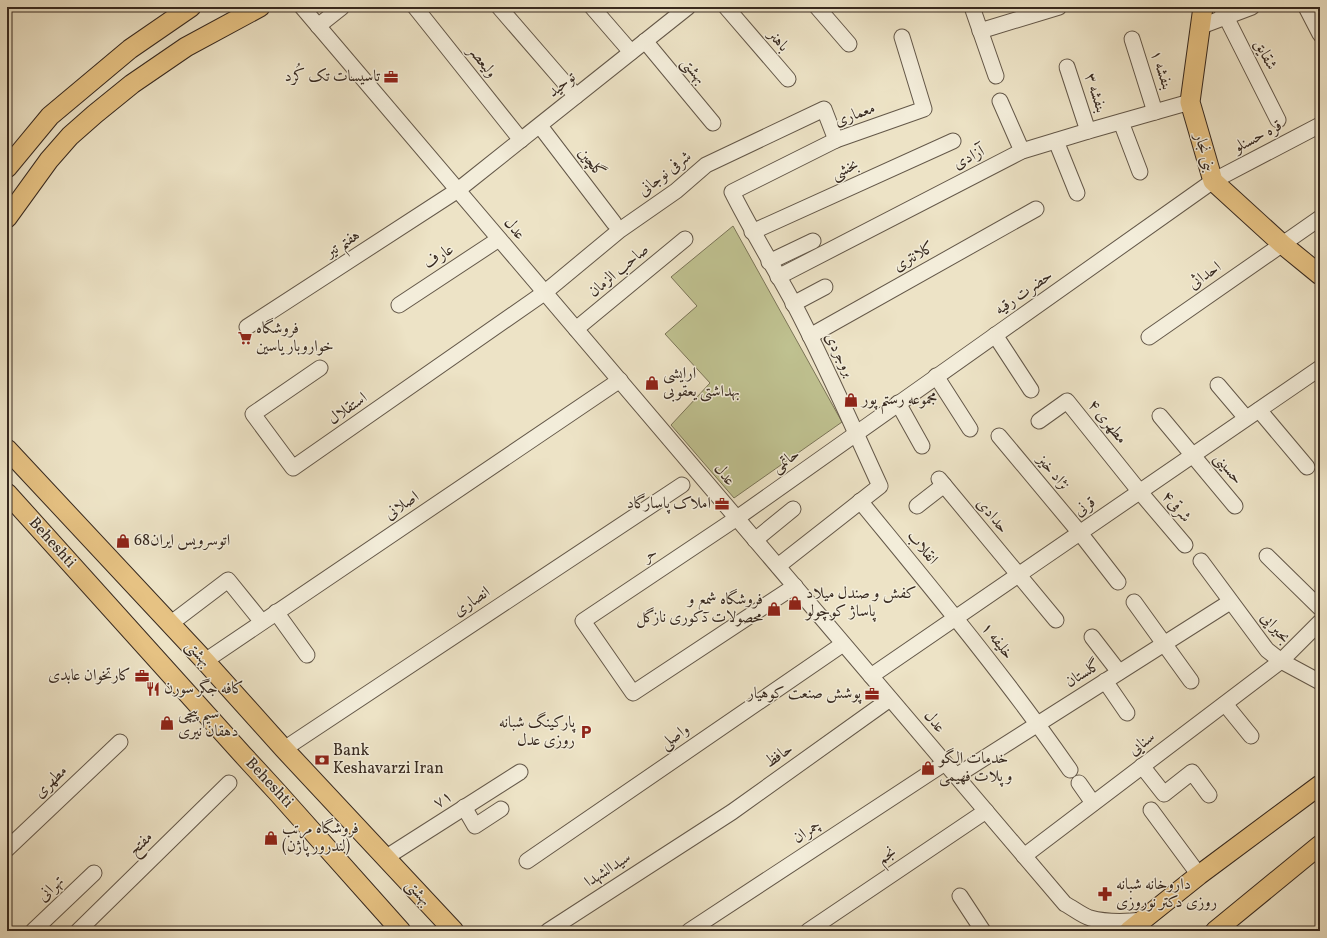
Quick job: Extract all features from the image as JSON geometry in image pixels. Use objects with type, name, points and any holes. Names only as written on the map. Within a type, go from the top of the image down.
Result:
[{"type":"main road","points":[[7,168],[50,116],[130,49],[191,7]]},
{"type":"main road","points":[[7,218],[49,160],[70,136],[95,114],[132,84],[186,47],[260,7]]},
{"type":"main road","name":"بنی نجار","points":[[1203,7],[1190,102],[1213,181],[1282,244],[1320,276]]},
{"type":"main road","name":"بهشتى","points":[[7,448],[454,931]]},
{"type":"main road","name":"Beheshti","points":[[7,493],[401,930]]},
{"type":"main road","points":[[1137,926],[1199,875],[1320,785]]},
{"type":"main road","points":[[1215,931],[1320,845]]},
{"type":"street","name":"عدل","points":[[302,7],[1065,904],[1089,917],[1123,922],[1137,926]]},
{"type":"street","points":[[318,26],[342,7]]},
{"type":"street","name":"ولیعصر","points":[[415,7],[521,140]]},
{"type":"street","points":[[499,7],[576,96]]},
{"type":"street","points":[[592,7],[631,52]]},
{"type":"street","name":"توحید","points":[[458,190],[688,7]]},
{"type":"street","name":"باهنر","points":[[726,7],[788,79]]},
{"type":"street","points":[[817,7],[849,44]]},
{"type":"street","points":[[972,7],[996,76]]},
{"type":"street","points":[[980,31],[1059,7]]},
{"type":"street","points":[[1200,27],[1223,12],[1252,7]]},
{"type":"street","points":[[1306,7],[1320,34]]},
{"type":"street","name":"شقایق","points":[[1223,12],[1278,120]]},
{"type":"street","name":"معماری","points":[[732,192],[836,140],[924,109],[902,37]]},
{"type":"street","name":"بنفشه ۱","points":[[1132,39],[1155,112]]},
{"type":"street","name":"بهشتی","points":[[645,41],[713,123]]},
{"type":"street","name":"بنفشه ۳","points":[[1067,68],[1088,131]]},
{"type":"street","points":[[1000,101],[1022,151]]},
{"type":"street","name":"آزادی","points":[[778,277],[1022,151],[1190,102]]},
{"type":"street","name":"شرفی نوجانی","points":[[544,293],[620,230],[676,191],[706,165],[824,109],[836,140]]},
{"type":"street","points":[[1121,122],[1140,172]]},
{"type":"street","name":"قره حسنلو","points":[[1213,181],[1320,125]]},
{"type":"street","name":"گلچین","points":[[540,126],[614,222]]},
{"type":"street","name":"بخشی","points":[[752,232],[953,141]]},
{"type":"street","points":[[1056,141],[1077,193]]},
{"type":"street","name":"حضرت رقیه","points":[[856,433],[1213,181]]},
{"type":"street","name":"هفتم تیر","points":[[247,327],[458,190]]},
{"type":"street","name":"بروجردی","points":[[732,192],[752,232],[810,336],[880,486],[778,566]]},
{"type":"street","name":"کلانتری","points":[[810,336],[1036,209]]},
{"type":"street","name":"احداثی","points":[[1149,337],[1320,218]]},
{"type":"street","name":"عارف","points":[[399,305],[499,239]]},
{"type":"street","name":"صاحب الزمان","points":[[576,329],[685,240]]},
{"type":"street","points":[[769,262],[813,241]]},
{"type":"street","points":[[793,304],[825,287]]},
{"type":"street","name":"استقلال","points":[[320,368],[253,414],[293,468],[544,293]]},
{"type":"street","points":[[995,335],[1031,390]]},
{"type":"street","name":"قرنی","points":[[871,676],[1320,368]]},
{"type":"street","points":[[936,376],[970,429]]},
{"type":"street","name":"اصلانی","points":[[205,661],[620,380]]},
{"type":"street","points":[[1218,385],[1246,418]]},
{"type":"street","name":"مطهری ۴","points":[[1039,421],[1067,401],[1140,492]]},
{"type":"street","points":[[898,403],[922,446]]},
{"type":"street","points":[[1259,410],[1307,467]]},
{"type":"street","name":"حسینی","points":[[1160,416],[1235,506]]},
{"type":"street","name":"حاتمی","points":[[736,518],[856,433]]},
{"type":"street","name":"نژاد خیز","points":[[999,436],[1080,533],[1118,582]]},
{"type":"street","name":"حدادی","points":[[917,506],[941,482],[1056,620]]},
{"type":"street","name":"انصاری","points":[[284,749],[682,485]]},
{"type":"street","name":"۴شرقی","points":[[1140,492],[1185,545]]},
{"type":"street","name":"انقلاب","points":[[860,501],[956,618]]},
{"type":"street","points":[[755,540],[793,509]]},
{"type":"street","name":"حر","points":[[736,518],[583,622],[633,693],[795,586]]},
{"type":"street","points":[[1267,556],[1320,608]]},
{"type":"street","name":"بحیرایی","points":[[1200,561],[1267,650],[1281,661],[1320,682]]},
{"type":"street","points":[[170,624],[228,580],[262,622]]},
{"type":"street","points":[[1134,602],[1191,681]]},
{"type":"street","name":"گلستان","points":[[956,776],[1230,602]]},
{"type":"street","points":[[276,612],[307,655]]},
{"type":"street","name":"خلیفه ۱","points":[[956,618],[1038,724],[1070,770]]},
{"type":"street","name":"سنایی","points":[[1024,856],[1281,661],[1320,622]]},
{"type":"street","points":[[1092,637],[1119,672]]},
{"type":"street","name":"واصلی","points":[[527,861],[843,644]]},
{"type":"street","points":[[1105,681],[1127,714]]},
{"type":"street","name":"حافظ","points":[[688,840],[732,812],[890,699]]},
{"type":"street","points":[[1225,704],[1251,736]]},
{"type":"street","name":"مطهری","points":[[7,849],[120,742]]},
{"type":"street","name":"چمران","points":[[689,931],[945,763]]},
{"type":"street","points":[[1142,766],[1164,794],[1192,772],[1209,795]]},
{"type":"street","name":"۷۱","points":[[385,858],[520,772]]},
{"type":"street","name":"مفتح","points":[[78,931],[229,783]]},
{"type":"street","points":[[1079,783],[1093,803]]},
{"type":"street","points":[[464,807],[475,826],[501,809]]},
{"type":"street","points":[[1151,810],[1199,875]]},
{"type":"street","name":"نجم","points":[[808,931],[986,811]]},
{"type":"street","name":"سیدالشهدا","points":[[548,931],[688,840]]},
{"type":"street","name":"تهرانی","points":[[33,931],[94,873]]},
{"type":"street","points":[[960,896],[983,931]]},
{"type":"green space","points":[[733,226],[842,422],[734,498],[671,425],[710,383],[665,334],[697,306],[671,277]]},
{"type":"place","name":"تاسیسات تک کُرد","points":[[391,77]]},
{"type":"place","name":"فروشگاه خواروبار یاسین","points":[[245,338]]},
{"type":"place","name":"ارایشی بهداشتی یعقوبی","points":[[652,383]]},
{"type":"place","name":"مجموعه رستم پور","points":[[851,400]]},
{"type":"place","name":"املاک پاسارگاد","points":[[722,504]]},
{"type":"place","name":"اتوسرویس ایران68","points":[[123,541]]},
{"type":"place","name":"کفش و صندل میلاد پاساژ کوچولو","points":[[795,603]]},
{"type":"place","name":"فروشگاه شمع و محصولات دکوری نازگل","points":[[774,609]]},
{"type":"place","name":"کارتخوان عابدی","points":[[142,676]]},
{"type":"place","name":"کافه جگر سورن","points":[[153,689]]},
{"type":"place","name":"پوشش صنعت کوهیار","points":[[872,694]]},
{"type":"place","name":"سیم پیچی دهقان نیری","points":[[167,723]]},
{"type":"place","name":"پارکینگ شبانه روزی عدل","points":[[586,732]]},
{"type":"place","name":"Bank Keshavarzi Iran","points":[[322,760]]},
{"type":"place","name":"خدمات الگو و پلات فهیمی","points":[[928,768]]},
{"type":"place","name":"فروشگاه مرتب (لندرور پاژن)","points":[[271,838]]},
{"type":"place","name":"داروخانه شبانه روزی دکتر نوروزی","points":[[1105,894]]}]
